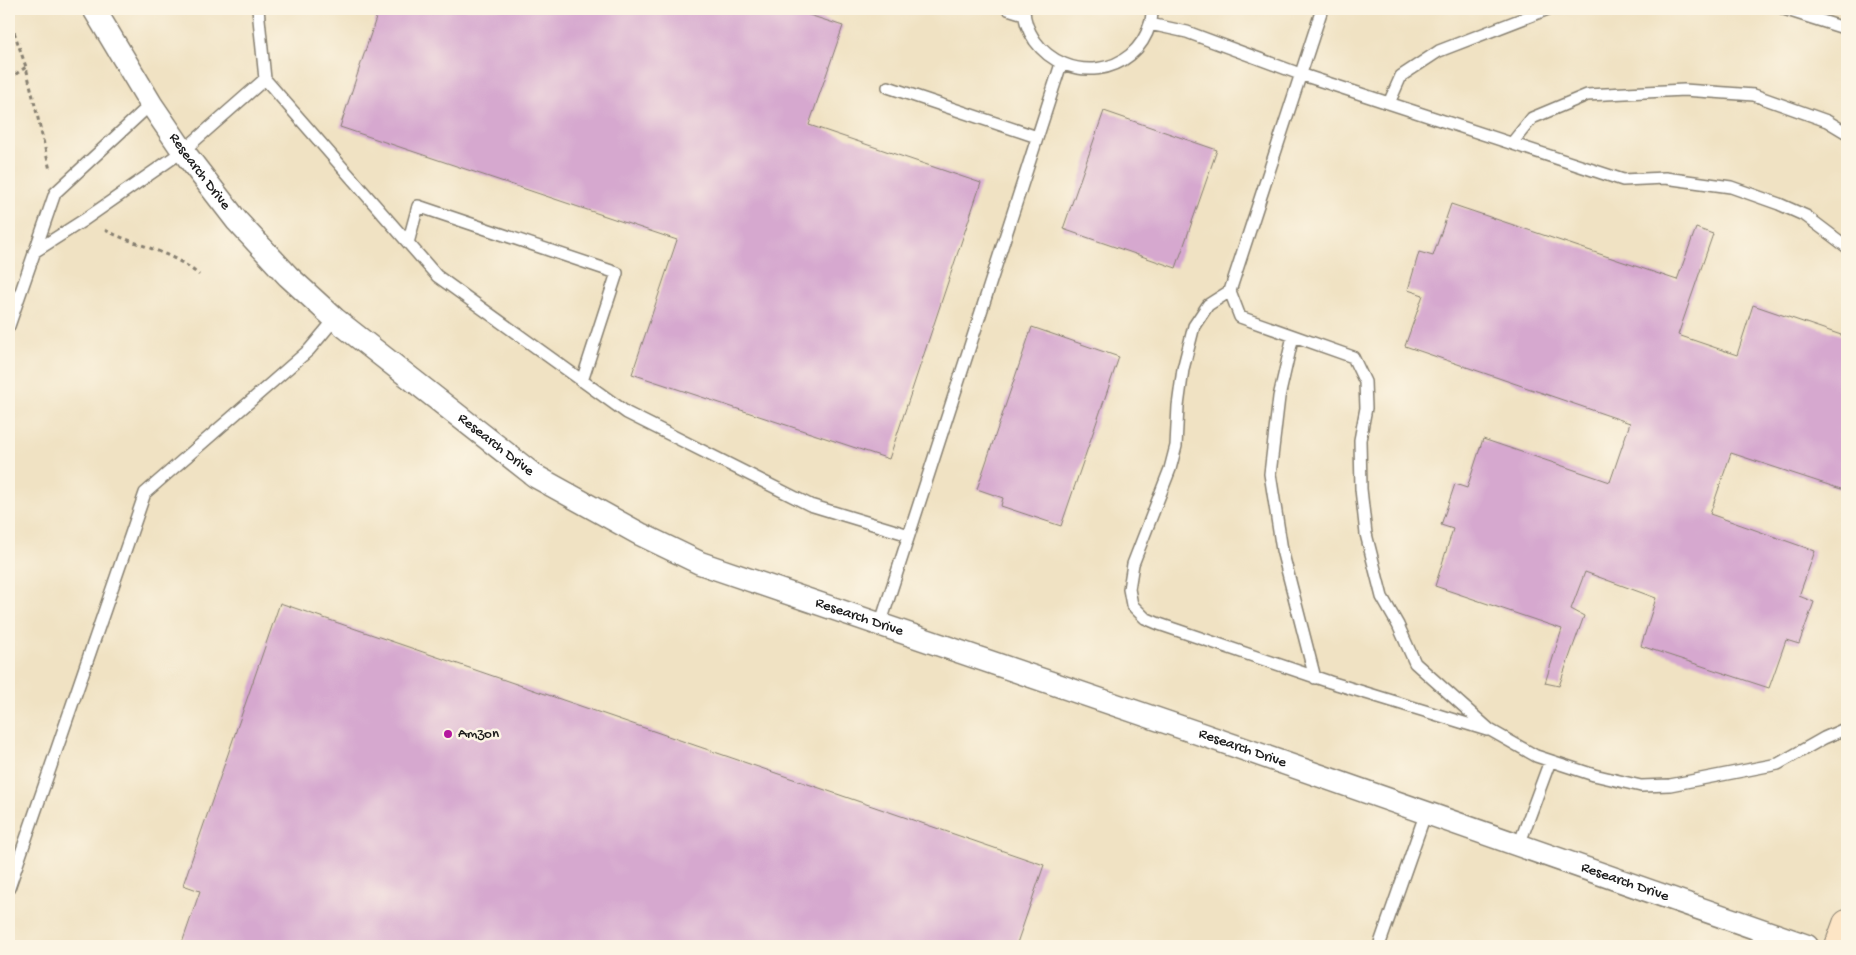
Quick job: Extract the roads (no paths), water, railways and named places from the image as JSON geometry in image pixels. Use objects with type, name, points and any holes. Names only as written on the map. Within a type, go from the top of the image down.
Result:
[{"type":"main road","points":[[1840,946],[1847,924]]},
{"type":"street","name":"Research Drive","points":[[94,9],[151,104],[183,151],[237,221],[288,276],[335,319],[528,470],[640,534],[700,563],[1195,732],[1807,946]]},
{"type":"lane","points":[[258,9],[265,79],[437,276],[627,414],[810,505],[909,535]]},
{"type":"lane","points":[[1008,9],[1024,11],[1030,33],[1043,51],[1061,64],[1082,70],[1104,68],[1124,59],[1141,44],[1150,24],[1152,9]]},
{"type":"lane","points":[[1322,9],[1230,291],[1240,317],[1353,357],[1365,382],[1366,408],[1360,440],[1361,490],[1366,534],[1382,597],[1398,625],[1415,664],[1490,730],[1536,756],[1594,775],[1642,786],[1670,785],[1778,764],[1824,738],[1847,728]]},
{"type":"lane","points":[[1390,103],[1401,76],[1438,51],[1548,9]]},
{"type":"lane","points":[[1784,9],[1847,29]]},
{"type":"lane","points":[[1150,24],[1187,32],[1300,74],[1623,180],[1665,178],[1732,187],[1806,216],[1847,247]]},
{"type":"lane","points":[[880,625],[1061,64]]},
{"type":"lane","points":[[34,252],[84,220],[183,151],[265,79]]},
{"type":"lane","points":[[888,87],[1037,137]]},
{"type":"lane","points":[[1512,143],[1532,118],[1587,96],[1684,90],[1754,96],[1827,121],[1847,133]]},
{"type":"lane","points":[[9,326],[55,193],[151,104]]},
{"type":"lane","points":[[408,243],[418,206],[617,273],[582,381]]},
{"type":"lane","points":[[1230,291],[1208,305],[1194,326],[1188,344],[1178,406],[1176,446],[1170,469],[1133,564],[1129,589],[1132,605],[1144,618],[1159,624],[1314,678],[1490,730]]},
{"type":"lane","points":[[9,888],[145,493],[309,350],[335,319]]},
{"type":"lane","points":[[1293,336],[1278,397],[1270,474],[1282,550],[1314,678]]},
{"type":"lane","points":[[1519,845],[1550,761]]},
{"type":"lane","points":[[1380,946],[1426,812]]},
{"type":"place","name":"Amzon","points":[[448,734]]}]
